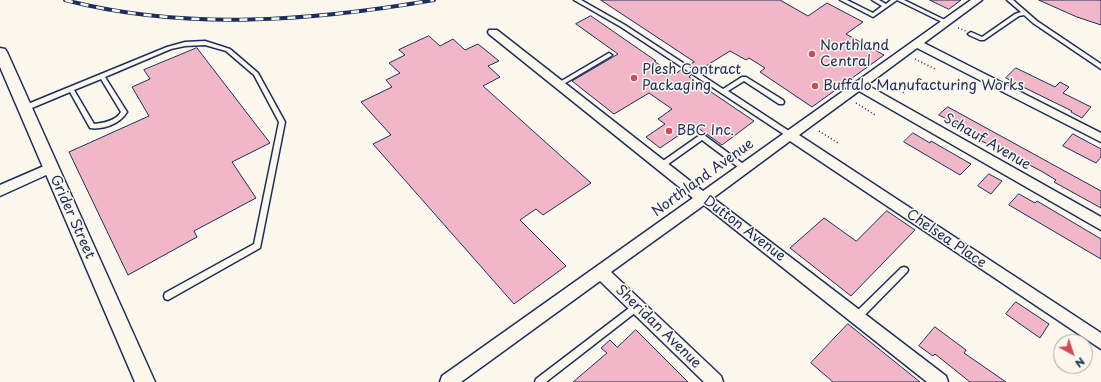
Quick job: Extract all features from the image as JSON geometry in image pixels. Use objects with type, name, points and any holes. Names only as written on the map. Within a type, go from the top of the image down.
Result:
[{"type":"street","name":"Northland Avenue","points":[[456,380],[601,272],[977,0]]},
{"type":"street","name":"Dutton Avenue","points":[[493,32],[662,164],[703,198],[940,382]]},
{"type":"street","points":[[917,44],[1101,138]]},
{"type":"street","name":"Grider Street","points":[[0,52],[144,382]]},
{"type":"street","name":"Schauf Avenue","points":[[858,85],[1101,224]]},
{"type":"street","name":"Chelsea Place","points":[[790,135],[1101,342]]},
{"type":"street","points":[[0,191],[51,168]]},
{"type":"street","name":"Sheridan Avenue","points":[[601,272],[715,382]]},
{"type":"lane","points":[[577,0],[623,26],[790,135]]},
{"type":"lane","points":[[844,0],[873,15],[894,0]]},
{"type":"lane","points":[[875,0],[886,6]]},
{"type":"lane","points":[[900,0],[946,22]]},
{"type":"lane","points":[[1010,0],[1035,22],[1101,67]]},
{"type":"lane","points":[[971,34],[982,39],[1017,15],[1026,13]]},
{"type":"lane","points":[[25,108],[169,48],[185,44],[205,43],[228,50],[256,74],[282,122],[256,246],[168,296]]},
{"type":"lane","points":[[560,84],[609,55]]},
{"type":"lane","points":[[71,89],[92,126],[105,125],[122,117],[124,112],[102,76]]},
{"type":"lane","points":[[724,91],[744,78],[781,102]]},
{"type":"lane","points":[[662,164],[702,137],[744,168]]},
{"type":"lane","points":[[857,317],[904,270]]},
{"type":"lane","points":[[539,382],[637,306]]},
{"type":"path","points":[[915,59],[935,70]]},
{"type":"path","points":[[885,81],[904,93]]},
{"type":"path","points":[[856,103],[875,115]]},
{"type":"path","points":[[819,131],[838,143]]},
{"type":"building","name":"Northland Central","points":[[601,0],[780,0],[808,16],[827,3],[863,22],[846,34],[884,55],[812,107],[760,72],[765,68],[749,58],[746,60],[730,51],[698,71],[689,65],[694,62]]},
{"type":"building","points":[[930,0],[961,0],[949,9]]},
{"type":"building","points":[[1039,0],[1101,0],[1101,25],[1077,17]]},
{"type":"building","name":"Plesh Contract Packaging","points":[[591,16],[674,75],[682,69],[691,75],[689,77],[754,121],[722,145],[694,125],[660,148],[646,137],[665,124],[658,119],[672,109],[649,93],[614,114],[572,81],[618,54],[576,24]]},
{"type":"building","points":[[429,36],[440,46],[453,39],[465,50],[478,44],[499,61],[488,66],[500,77],[483,86],[591,183],[543,215],[536,209],[520,220],[566,266],[514,304],[373,144],[391,135],[361,102],[392,87],[386,80],[400,73],[389,63],[405,55],[399,50]]},
{"type":"building","points":[[197,48],[270,143],[232,162],[256,198],[194,231],[197,237],[128,275],[69,152],[149,116],[132,87],[150,79],[144,70]]},
{"type":"building","points":[[1016,68],[1055,87],[1060,82],[1069,87],[1063,93],[1091,107],[1082,118],[1071,112],[1072,111],[1006,78]]},
{"type":"building","points":[[948,107],[1101,191],[1101,208],[1054,182],[1056,180],[1041,171],[1022,161],[1020,163],[992,144],[991,146],[965,132],[967,130],[939,115]]},
{"type":"building","points":[[913,133],[930,143],[931,141],[971,164],[960,175],[904,142]]},
{"type":"building","points":[[1073,134],[1101,149],[1101,157],[1096,163],[1063,146]]},
{"type":"building","points":[[989,174],[1002,181],[991,194],[978,186]]},
{"type":"building","points":[[1019,194],[1035,203],[1037,201],[1101,239],[1101,259],[1009,205]]},
{"type":"building","points":[[887,211],[915,230],[851,296],[790,248],[824,218],[856,241]]},
{"type":"building","points":[[1016,302],[1049,324],[1040,338],[1006,314]]},
{"type":"building","points":[[848,324],[920,382],[833,382],[811,363]]},
{"type":"building","points":[[935,327],[966,350],[964,353],[1006,382],[970,382],[935,354],[933,356],[919,346]]},
{"type":"building","points":[[636,330],[688,382],[573,382],[607,353],[601,348],[610,340],[617,347]]},
{"type":"railway","points":[[65,0],[110,10],[156,16],[249,20],[342,13],[434,0]]},
{"type":"place","name":"Northland Central","points":[[812,54]]},
{"type":"place","name":"Plesh Contract Packaging","points":[[634,78]]},
{"type":"place","name":"Buffalo Manufacturing Works","points":[[815,86]]},
{"type":"place","name":"BBC Inc.","points":[[669,131]]}]
